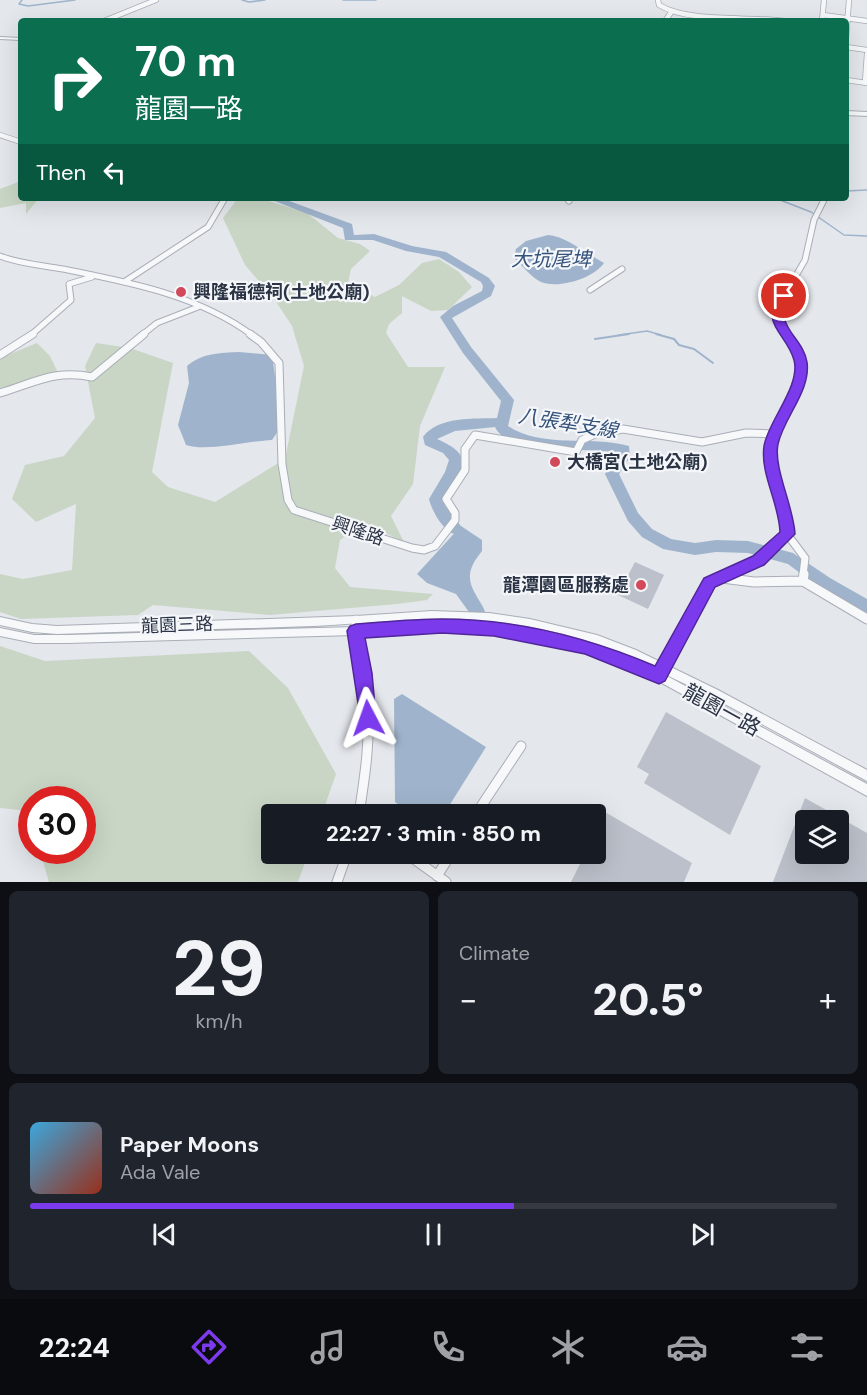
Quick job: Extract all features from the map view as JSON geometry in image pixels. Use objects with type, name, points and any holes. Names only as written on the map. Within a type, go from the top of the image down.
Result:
[{"type":"street","points":[[111,18],[156,0]]},
{"type":"street","points":[[658,0],[659,5],[672,11],[700,17],[755,18]]},
{"type":"street","points":[[822,18],[824,0]]},
{"type":"street","points":[[847,18],[849,0]]},
{"type":"street","points":[[667,18],[672,11]]},
{"type":"street","points":[[823,15],[841,18]]},
{"type":"street","points":[[849,19],[867,21]]},
{"type":"street","points":[[0,38],[18,39]]},
{"type":"street","points":[[849,48],[867,52],[866,82],[849,80]]},
{"type":"street","points":[[849,113],[867,114]]},
{"type":"street","points":[[0,135],[18,140]]},
{"type":"street","points":[[124,282],[208,227],[223,201]]},
{"type":"street","points":[[803,581],[805,558],[787,534],[787,519],[771,460],[771,444],[794,394],[801,371],[800,359],[777,319],[779,305],[805,260],[814,220],[824,201]]},
{"type":"street","name":"興隆路","points":[[0,256],[18,264],[59,268],[124,282],[182,299],[218,313],[257,337],[269,348],[279,363],[282,483],[288,506],[402,546],[424,550],[435,546],[455,520],[455,513],[446,499],[448,493],[464,474],[466,466],[463,450],[465,443],[475,435],[576,452],[582,440],[595,434],[623,429],[702,442],[746,433],[775,434]]},
{"type":"street","points":[[590,290],[622,269]]},
{"type":"street","points":[[0,355],[26,340],[71,300],[69,284],[94,276]]},
{"type":"street","points":[[0,393],[45,377],[75,372],[92,377],[157,323],[198,307]]},
{"type":"street","points":[[661,672],[709,582],[758,560],[787,534]]},
{"type":"street","points":[[720,577],[754,582],[803,581],[867,619]]},
{"type":"street","name":"龍園三路","points":[[0,621],[32,628],[57,630],[356,626]]},
{"type":"street","points":[[356,626],[364,673],[368,723],[366,771],[361,804]]},
{"type":"street","name":"龍園一路","points":[[356,626],[442,626],[494,629],[585,647],[661,672],[867,776]]},
{"type":"street","name":"龍園三路","points":[[0,632],[34,639],[68,639],[356,626]]},
{"type":"street","name":"龍園一路","points":[[661,672],[867,790]]},
{"type":"street","points":[[483,804],[521,746]]},
{"type":"street","points":[[337,882],[343,864]]},
{"type":"street","points":[[421,864],[446,882]]},
{"type":"street","points":[[437,876],[445,864]]},
{"type":"green space","points":[[18,182],[18,201],[37,201],[26,214],[26,203],[0,208],[0,189]]},
{"type":"green space","points":[[236,201],[269,201],[307,213],[338,238],[360,244],[370,251],[351,269],[348,283],[375,297],[399,285],[422,263],[439,259],[459,272],[472,287],[448,310],[431,311],[402,296],[402,313],[389,324],[386,333],[408,367],[445,367],[420,426],[413,484],[391,516],[404,542],[365,523],[340,540],[335,568],[350,587],[433,594],[427,600],[397,604],[270,615],[153,605],[138,615],[21,619],[0,612],[0,574],[23,579],[72,570],[76,504],[36,522],[12,499],[25,465],[64,456],[95,418],[85,366],[96,343],[130,348],[173,363],[152,472],[168,487],[215,502],[285,459],[304,366],[292,326],[275,300],[245,265],[223,218]]},
{"type":"green space","points":[[37,343],[50,356],[59,375],[0,392],[0,358]]},
{"type":"green space","points":[[0,646],[45,661],[249,651],[288,688],[336,774],[326,804],[261,804],[261,864],[304,864],[298,882],[49,882],[44,864],[96,864],[96,786],[18,786],[18,810],[0,808]]},
{"type":"water","name":"大坑尾埤","points":[[548,235],[569,242],[604,263],[592,274],[574,281],[555,284],[539,281],[514,258],[516,249],[526,241]]},
{"type":"water","points":[[239,352],[272,355],[282,425],[272,440],[216,447],[186,445],[178,425],[189,383],[187,366],[205,356]]},
{"type":"water","points":[[461,526],[482,540],[482,551],[474,562],[470,577],[473,589],[485,612],[469,612],[456,594],[427,583],[417,574]]},
{"type":"water","points":[[402,694],[486,747],[450,804],[398,804],[395,802],[394,699]]},
{"type":"building","name":"龍潭園區服務處","points":[[635,562],[664,575],[648,609],[618,595]]},
{"type":"building","points":[[666,712],[761,766],[730,835],[644,783],[649,774],[637,767]]},
{"type":"building","points":[[805,798],[826,810],[800,810]]},
{"type":"building","points":[[606,813],[692,863],[684,882],[571,882],[580,864],[606,864]]},
{"type":"building","points":[[849,823],[867,833],[867,882],[773,882],[795,824],[795,864],[849,864]]},
{"type":"waterway","points":[[22,0],[19,4],[28,6],[75,0]]},
{"type":"waterway","points":[[242,0],[249,2],[265,0]]},
{"type":"waterway","points":[[343,0],[376,0]]},
{"type":"waterway","points":[[849,191],[867,190]]},
{"type":"waterway","name":"八張犁支線","points":[[280,201],[348,226],[349,238],[374,237],[410,249],[442,254],[485,280],[489,286],[487,293],[446,317],[467,350],[508,400],[501,428],[527,441],[594,445],[624,450],[623,457],[612,474],[633,517],[647,533],[668,545],[695,549],[716,546],[748,547],[793,559],[825,583],[867,607]]},
{"type":"waterway","points":[[783,201],[811,212],[844,235],[867,236]]},
{"type":"waterway","points":[[619,335],[647,331],[661,335]]},
{"type":"waterway","points":[[595,339],[629,334]]},
{"type":"waterway","points":[[656,334],[674,339],[679,345],[694,349],[713,363]]},
{"type":"waterway","points":[[457,530],[438,508],[436,499],[452,473],[455,460],[448,449],[430,442],[430,437],[455,426],[502,422]]},
{"type":"place","name":"興隆福德祠(土地公廟)","points":[[181,292]]},
{"type":"place","name":"大橋宮(土地公廟)","points":[[555,462]]},
{"type":"place","name":"龍潭園區服務處","points":[[641,585]]},
{"type":"route","points":[[368,718],[364,673],[356,631],[442,626],[475,627],[528,634],[614,656],[659,676],[709,582],[758,560],[787,534],[787,519],[771,460],[771,444],[794,394],[801,371],[800,359],[777,319],[779,305],[784,296]]}]
